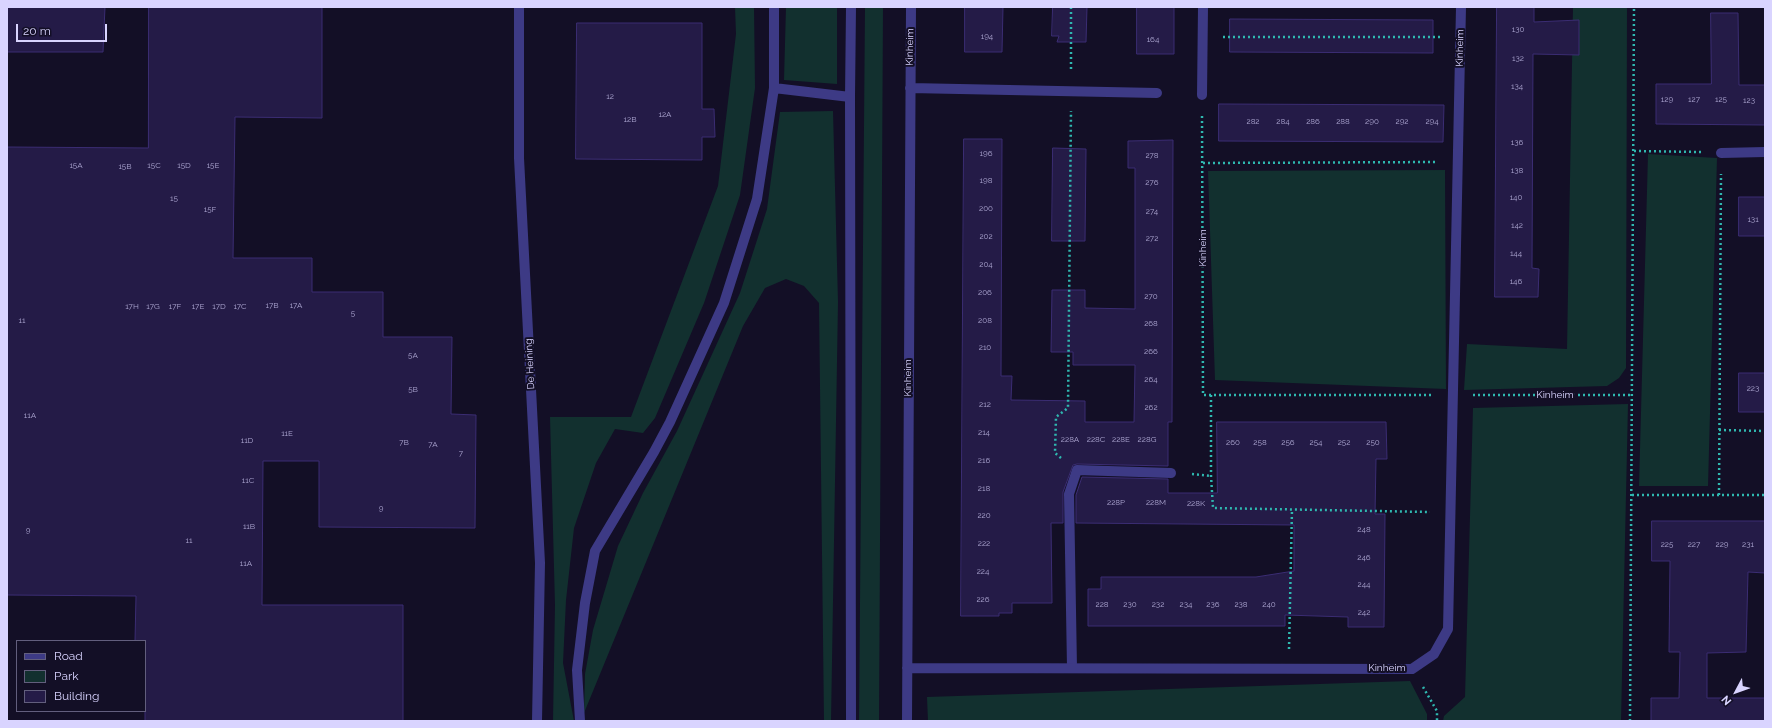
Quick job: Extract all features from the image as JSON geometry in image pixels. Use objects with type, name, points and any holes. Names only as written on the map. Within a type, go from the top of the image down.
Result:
[{"type":"street","name":"De Heining","points":[[519,7],[518,158],[540,563],[537,721]]},
{"type":"street","points":[[580,721],[577,670],[585,603],[595,551],[654,452],[670,422],[724,303],[757,199],[774,88],[774,7]]},
{"type":"street","points":[[851,7],[851,721]]},
{"type":"street","name":"Kinheim","points":[[907,721],[911,7]]},
{"type":"street","points":[[1202,95],[1203,7]]},
{"type":"street","name":"Kinheim","points":[[907,668],[1412,668],[1434,654],[1448,629],[1461,7]]},
{"type":"street","points":[[774,88],[850,97]]},
{"type":"street","points":[[910,88],[1157,93]]},
{"type":"street","points":[[1721,153],[1765,152]]},
{"type":"street","points":[[1072,668],[1069,494],[1077,470],[1171,472]]},
{"type":"path","points":[[1070,7],[1071,91],[1068,408],[1056,417],[1055,453],[1077,470]]},
{"type":"path","points":[[1630,721],[1634,7]]},
{"type":"path","points":[[1203,37],[1461,37]]},
{"type":"path","name":"Kinheim","points":[[1202,95],[1203,395],[1633,395]]},
{"type":"path","points":[[1634,151],[1721,153],[1719,495]]},
{"type":"path","points":[[1203,163],[1458,162]]},
{"type":"path","points":[[1212,395],[1212,508],[1451,512]]},
{"type":"path","points":[[1719,430],[1765,431]]},
{"type":"path","points":[[1632,495],[1765,495]]},
{"type":"path","points":[[1289,668],[1292,509]]},
{"type":"path","points":[[1412,668],[1437,712],[1436,721]]},
{"type":"green space","points":[[735,7],[754,7],[755,88],[740,195],[704,303],[655,418],[643,433],[615,429],[596,463],[574,528],[566,600],[563,663],[574,721],[553,721],[555,605],[550,417],[631,417],[718,186],[736,34]]},
{"type":"green space","points":[[786,7],[837,7],[837,84],[784,80]]},
{"type":"green space","points":[[865,7],[883,7],[879,721],[859,721]]},
{"type":"green space","points":[[1573,7],[1627,7],[1626,368],[1619,378],[1607,386],[1464,390],[1467,344],[1567,349]]},
{"type":"green space","points":[[833,111],[838,302],[831,721],[824,721],[819,303],[804,286],[786,279],[765,288],[743,326],[584,713],[585,674],[593,630],[618,546],[643,493],[677,431],[740,293],[767,209],[780,112]]},
{"type":"green space","points":[[1648,154],[1717,158],[1708,486],[1639,486]]},
{"type":"green space","points":[[1445,170],[1446,389],[1215,380],[1208,171]]},
{"type":"green space","points":[[1628,404],[1621,721],[1443,721],[1444,716],[1465,697],[1473,408]]},
{"type":"green space","points":[[1410,681],[1427,714],[1427,721],[928,721],[927,697]]},
{"type":"building","points":[[7,7],[105,7],[103,52],[7,52]]},
{"type":"building","points":[[149,7],[322,7],[322,118],[235,117],[233,258],[312,258],[312,292],[383,292],[383,337],[452,337],[451,414],[476,415],[475,528],[319,527],[319,461],[263,461],[262,605],[403,605],[403,721],[145,721],[146,640],[135,640],[136,596],[7,595],[7,147],[148,148]]},
{"type":"building","points":[[965,7],[1003,7],[1002,52],[965,52]]},
{"type":"building","points":[[1053,7],[1087,7],[1086,42],[1057,42],[1059,36],[1052,36]]},
{"type":"building","points":[[1137,7],[1174,7],[1174,54],[1137,54]]},
{"type":"building","points":[[1497,7],[1534,7],[1534,22],[1579,20],[1579,55],[1533,54],[1532,268],[1539,269],[1538,297],[1495,297]]},
{"type":"building","points":[[1711,13],[1738,13],[1739,85],[1765,85],[1765,125],[1656,124],[1656,84],[1711,84]]},
{"type":"building","points":[[1230,19],[1433,20],[1433,53],[1230,52]]},
{"type":"building","points":[[577,23],[702,23],[702,109],[714,109],[715,137],[702,137],[702,160],[576,159]]},
{"type":"building","points":[[1219,104],[1444,105],[1443,142],[1219,141]]},
{"type":"building","points":[[964,139],[1002,139],[1001,376],[1012,376],[1011,400],[1085,401],[1085,422],[1134,422],[1135,365],[1073,365],[1073,352],[1051,352],[1052,290],[1085,290],[1085,308],[1135,309],[1135,168],[1128,168],[1128,141],[1173,140],[1172,422],[1168,422],[1168,466],[1073,465],[1063,492],[1063,523],[1051,523],[1052,603],[1012,603],[1012,613],[999,613],[999,616],[961,616]]},
{"type":"building","points":[[1053,148],[1086,149],[1085,241],[1052,241]]},
{"type":"building","points":[[1739,197],[1765,197],[1765,236],[1739,236]]},
{"type":"building","points":[[1739,373],[1765,373],[1765,412],[1739,412]]},
{"type":"building","points":[[1217,422],[1386,422],[1387,459],[1376,459],[1375,514],[1385,514],[1384,627],[1348,627],[1348,617],[1285,615],[1285,626],[1088,626],[1088,589],[1101,589],[1101,577],[1256,577],[1294,571],[1294,525],[1076,523],[1076,495],[1082,477],[1168,479],[1168,493],[1217,493]]},
{"type":"building","points":[[1652,521],[1765,521],[1765,573],[1748,572],[1746,652],[1707,653],[1707,698],[1765,698],[1765,721],[1651,721],[1651,698],[1679,698],[1680,652],[1669,652],[1670,561],[1652,561]]}]
